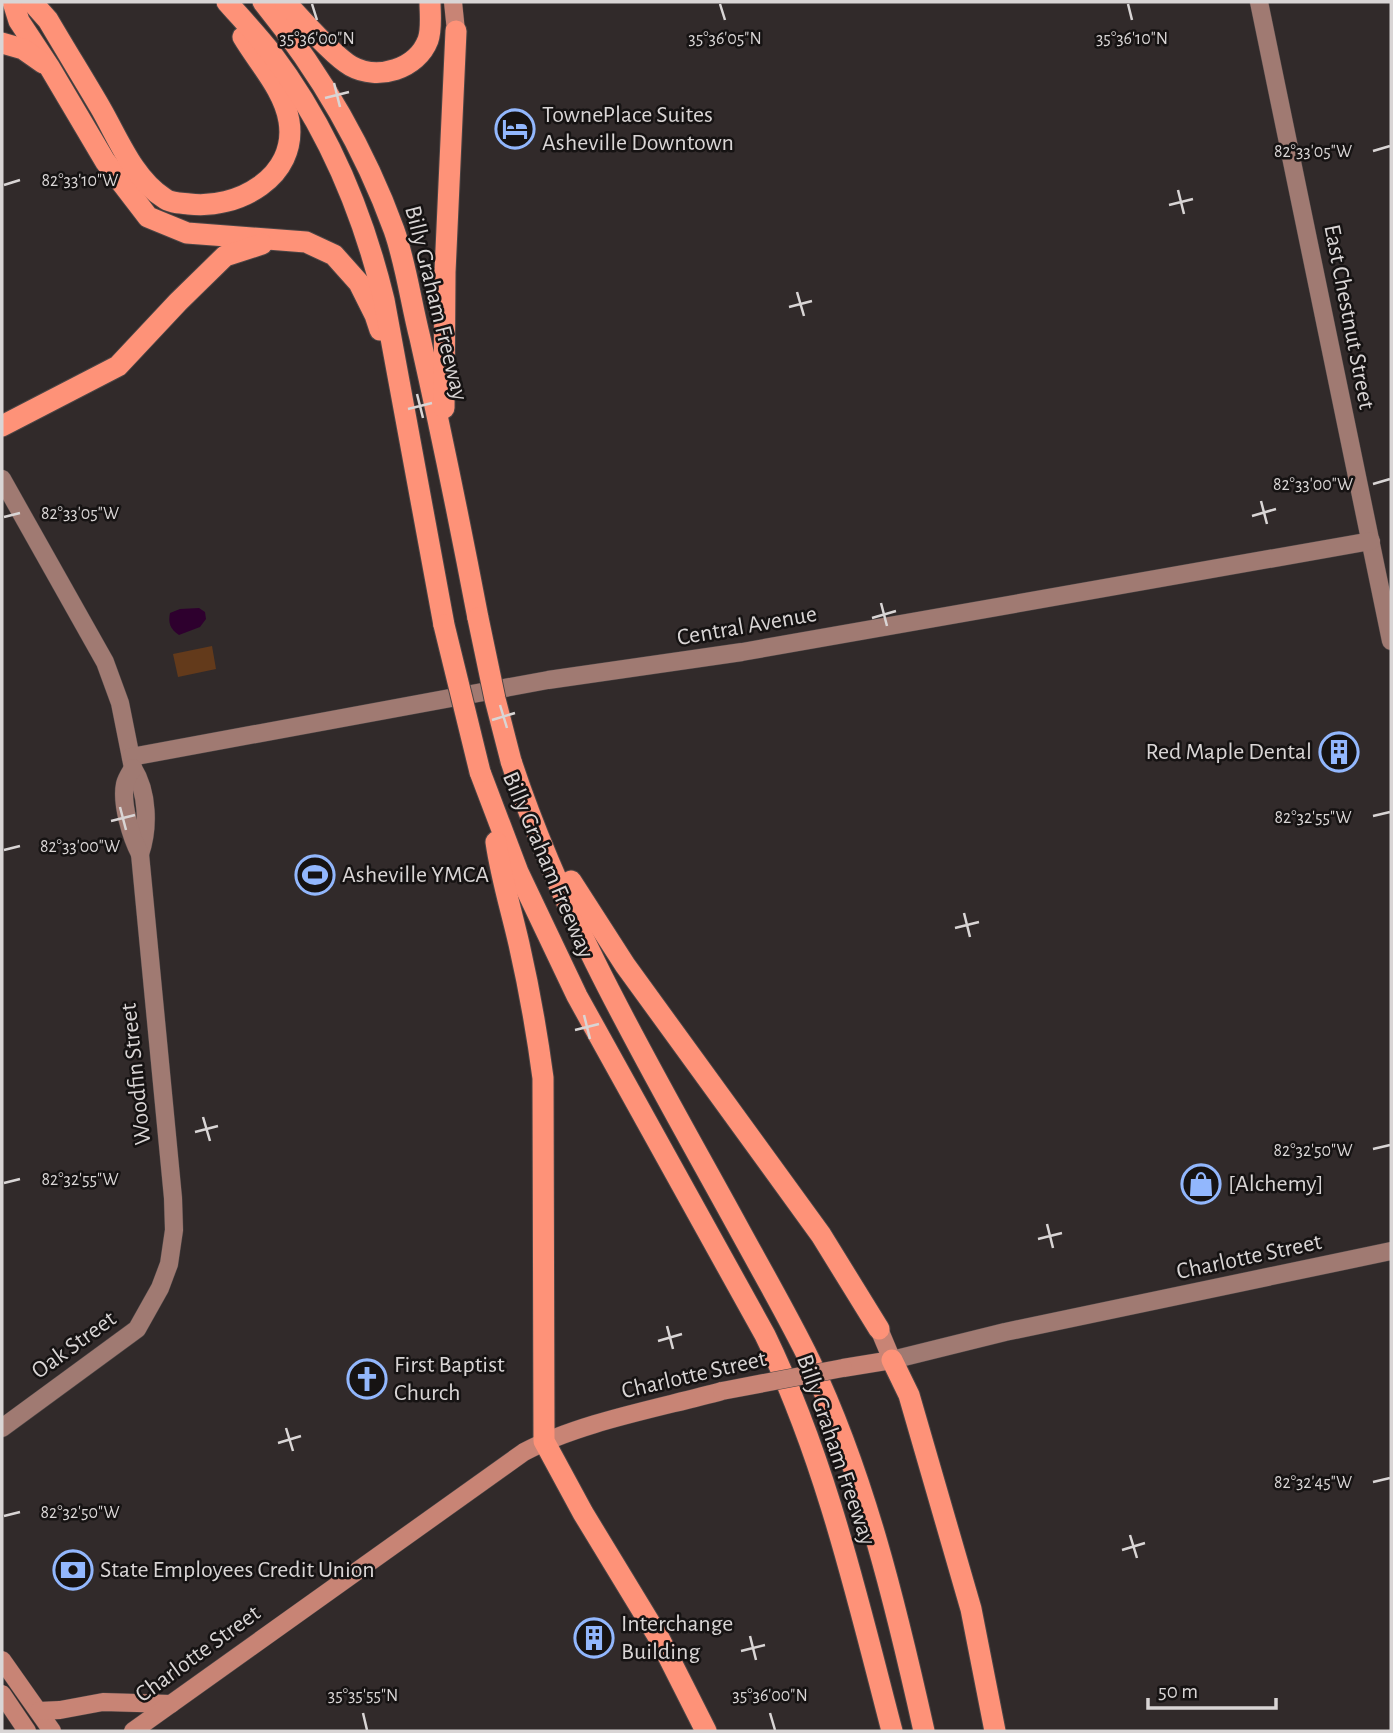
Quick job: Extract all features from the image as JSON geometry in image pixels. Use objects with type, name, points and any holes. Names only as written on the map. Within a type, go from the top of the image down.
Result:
[{"type":"highway","points":[[13,2],[19,21],[105,162],[148,217],[187,233],[306,242],[334,255],[359,283],[395,366]]},
{"type":"highway","points":[[32,2],[46,11],[139,175],[165,200],[202,205],[246,197],[270,179],[280,165],[288,143],[289,122],[279,93],[244,40],[225,2]]},
{"type":"highway","name":"Billy Graham Freeway","points":[[225,2],[272,54],[314,118],[352,197],[373,254],[384,300],[444,625],[489,802],[518,872],[577,996],[782,1370],[802,1418],[830,1500],[892,1731]]},
{"type":"highway","name":"Billy Graham Freeway","points":[[263,2],[287,32],[344,117],[369,168],[395,233],[444,442],[495,699],[511,761],[528,811],[603,979],[810,1362],[861,1490],[908,1658],[924,1731]]},
{"type":"highway","points":[[285,2],[349,65],[367,73],[399,69],[422,52],[429,38],[429,2]]},
{"type":"highway","points":[[444,442],[445,272],[456,31]]},
{"type":"highway","points":[[2,43],[23,49],[50,68]]},
{"type":"highway","points":[[2,426],[118,366],[225,256],[273,240]]},
{"type":"highway","points":[[489,802],[502,882],[519,942],[536,1025],[543,1078],[544,1441],[583,1513],[659,1638],[706,1731]]},
{"type":"highway","points":[[528,811],[625,965],[821,1235],[879,1329]]},
{"type":"highway","points":[[892,1360],[909,1395],[971,1609],[995,1731]]},
{"type":"main road","points":[[453,2],[456,31]]},
{"type":"main road","points":[[879,1329],[892,1360]]},
{"type":"main road","name":"Charlotte Street","points":[[133,1731],[413,1529],[544,1441],[578,1429],[722,1391],[892,1360]]},
{"type":"main road","points":[[2,1660],[52,1731]]},
{"type":"main road","points":[[2,1694],[27,1731]]},
{"type":"main road","points":[[39,1710],[60,1710],[103,1702],[171,1704]]},
{"type":"street","name":"East Chestnut Street","points":[[1259,2],[1391,641]]},
{"type":"street","name":"Woodfin Street","points":[[2,479],[23,512],[105,662],[120,702],[132,763],[125,783],[125,796],[130,836],[140,854],[173,1198],[174,1230],[169,1264],[160,1288]]},
{"type":"street","name":"Central Avenue","points":[[132,763],[548,680],[729,654],[1371,541]]},
{"type":"street","name":"Charlotte Street","points":[[892,1360],[1005,1332],[1391,1251]]},
{"type":"street","name":"Oak Street","points":[[2,1428],[137,1329],[160,1288]]},
{"type":"shaded area","points":[[199,608],[205,612],[206,619],[200,627],[179,635],[172,628],[170,613],[180,609]]},
{"type":"shaded area","points":[[212,646],[216,669],[178,677],[173,654]]},
{"type":"place","name":"TownePlace Suites Asheville Downtown","points":[[515,129]]},
{"type":"place","name":"Red Maple Dental","points":[[1339,752]]},
{"type":"place","name":"Asheville YMCA","points":[[315,875]]},
{"type":"place","name":"[Alchemy]","points":[[1201,1184]]},
{"type":"place","name":"First Baptist Church","points":[[367,1379]]},
{"type":"place","name":"State Employees Credit Union","points":[[73,1570]]},
{"type":"place","name":"Interchange Building","points":[[594,1638]]}]
